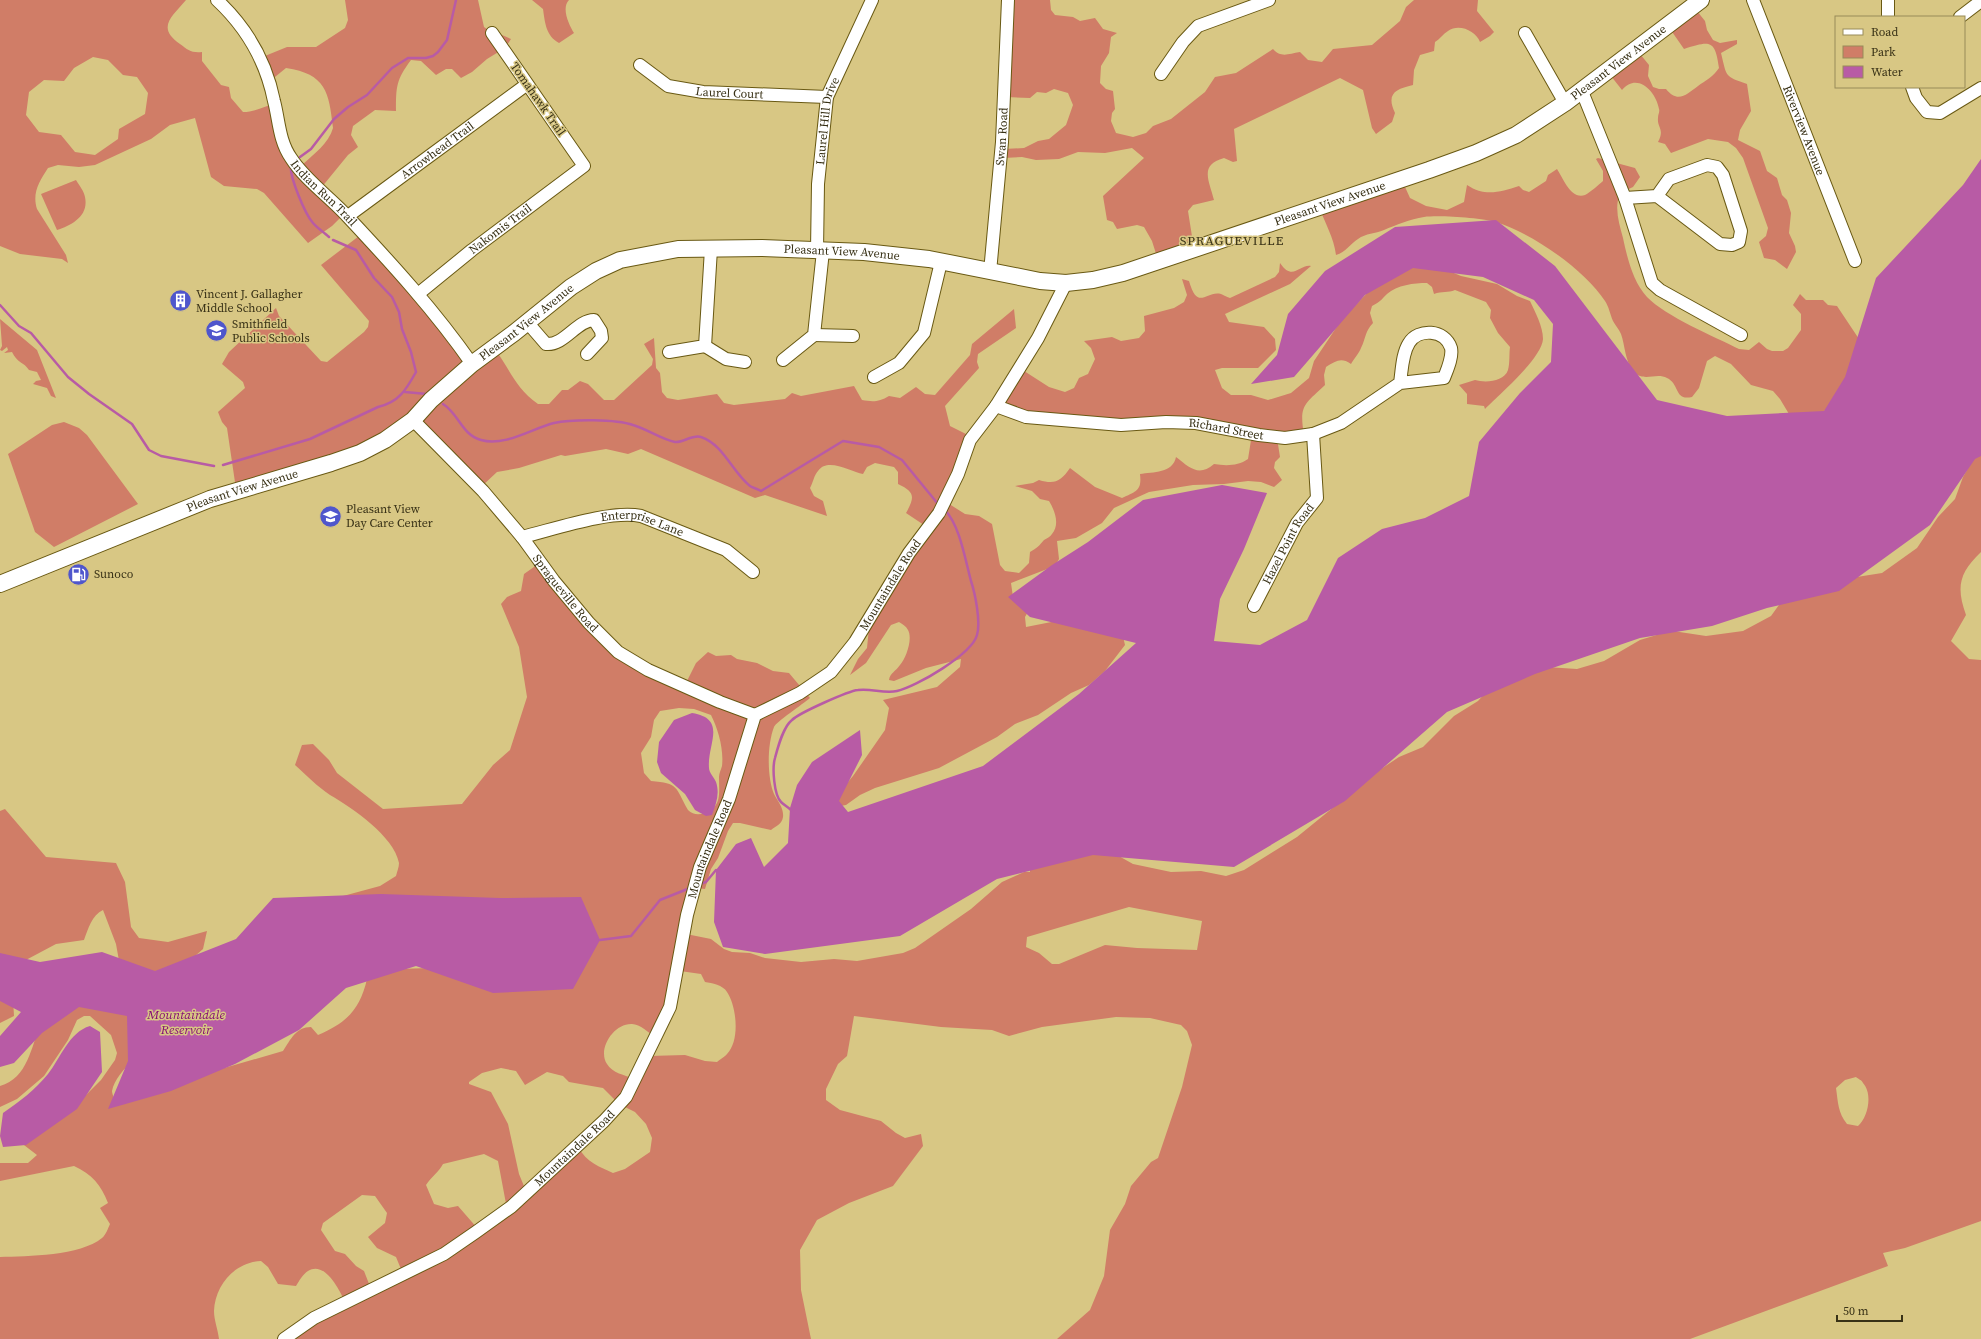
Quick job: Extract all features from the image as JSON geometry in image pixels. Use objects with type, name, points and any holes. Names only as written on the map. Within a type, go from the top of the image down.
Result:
[{"type":"main road","name":"Pleasant View Avenue","points":[[0,584],[215,497],[360,453],[385,440],[413,420],[432,400],[472,364],[571,287],[596,271],[620,260],[678,249],[820,250],[864,252],[941,262],[1040,281],[1066,283],[1094,280],[1160,262],[1429,170],[1476,153],[1516,135],[1565,102],[1701,0]]},
{"type":"street","name":"Indian Run Trail","points":[[217,0],[242,26],[266,70],[281,135],[291,158],[317,187],[348,216],[418,294],[446,327],[472,364]]},
{"type":"street","name":"Laurel Hill Drive","points":[[814,335],[820,250],[818,184],[827,97],[872,0]]},
{"type":"street","name":"Swan Road","points":[[990,272],[1002,149],[1008,0]]},
{"type":"street","points":[[1161,74],[1183,42],[1198,26],[1269,0]]},
{"type":"street","name":"Riverview Avenue","points":[[1753,0],[1855,261]]},
{"type":"street","points":[[1888,0],[1888,16]]},
{"type":"street","points":[[1961,16],[1981,1]]},
{"type":"street","name":"Tomahawk Trail","points":[[492,33],[526,85],[558,126],[584,166]]},
{"type":"street","points":[[1525,33],[1529,52],[1565,102]]},
{"type":"street","name":"Laurel Court","points":[[640,65],[668,86],[703,92],[827,97]]},
{"type":"street","name":"Arrowhead Trail","points":[[348,216],[526,85]]},
{"type":"street","points":[[1912,88],[1916,98],[1927,112],[1940,113],[1981,88]]},
{"type":"street","points":[[1581,89],[1625,198],[1652,283],[1660,290],[1740,335]]},
{"type":"street","points":[[1625,198],[1657,196],[1720,244],[1732,245],[1739,242],[1741,231],[1723,175],[1716,167],[1707,165],[1669,179],[1657,196]]},
{"type":"street","name":"Nakomis Trail","points":[[418,294],[472,250],[584,166]]},
{"type":"street","points":[[705,346],[711,249]]},
{"type":"street","points":[[874,377],[900,363],[924,333],[941,262]]},
{"type":"street","name":"Mountaindale Road","points":[[284,1339],[314,1318],[444,1254],[476,1232],[511,1207],[587,1137],[626,1097],[670,1008],[688,915],[700,867],[729,799],[755,714],[800,693],[831,672],[855,642],[909,553],[938,513],[958,474],[970,440],[996,406],[1038,338],[1066,283]]},
{"type":"street","points":[[527,322],[546,344],[551,344],[569,334],[588,320],[594,320],[601,330],[602,338],[587,354]]},
{"type":"street","name":"Richard Street","points":[[996,406],[1026,417],[1121,425],[1166,422],[1196,423],[1258,435],[1285,438],[1313,434],[1341,423],[1400,383],[1444,378],[1451,358],[1451,350],[1442,338],[1424,332],[1412,339],[1408,345],[1400,383]]},
{"type":"street","points":[[783,360],[814,335],[853,336]]},
{"type":"street","points":[[669,352],[705,346],[726,359],[745,362]]},
{"type":"street","name":"Spragueville Road","points":[[413,420],[483,491],[522,537],[554,581],[589,623],[618,652],[648,670],[720,702],[755,714]]},
{"type":"street","name":"Hazel Point Road","points":[[1254,606],[1297,523],[1317,498],[1313,434]]},
{"type":"street","name":"Enterprise Lane","points":[[522,537],[612,516],[629,514],[641,516],[726,550],[754,572]]},
{"type":"green space","points":[[0,0],[186,0],[169,22],[169,32],[173,38],[192,51],[202,52],[202,61],[221,85],[229,87],[231,98],[243,112],[274,104],[282,136],[302,165],[324,144],[333,128],[330,104],[327,95],[317,80],[310,75],[299,71],[286,68],[270,81],[260,58],[287,47],[316,47],[345,28],[348,20],[345,0],[478,0],[484,27],[491,32],[493,31],[511,39],[505,48],[487,59],[472,72],[461,78],[452,69],[446,69],[436,75],[421,61],[411,60],[402,73],[398,84],[396,111],[375,110],[353,126],[351,135],[358,147],[348,155],[321,188],[345,213],[332,226],[308,243],[264,193],[257,189],[224,186],[211,177],[195,118],[170,125],[151,139],[95,165],[79,167],[58,165],[48,168],[37,188],[35,198],[37,209],[66,255],[68,263],[62,259],[20,254],[0,246]],"holes":[[[93,57],[108,60],[123,75],[137,77],[148,93],[145,114],[119,129],[118,139],[95,155],[75,152],[61,135],[39,132],[26,115],[29,92],[44,80],[64,81],[74,68]]]},
{"type":"green space","points":[[532,0],[569,0],[566,7],[566,12],[568,21],[574,33],[559,43],[551,37],[547,29],[543,9]]},
{"type":"green space","points":[[1009,0],[1050,0],[1051,10],[1055,15],[1073,17],[1080,21],[1095,18],[1103,29],[1117,33],[1111,37],[1109,53],[1101,66],[1100,83],[1106,89],[1113,91],[1115,109],[1112,113],[1111,121],[1116,133],[1133,137],[1146,133],[1153,126],[1171,119],[1205,92],[1215,77],[1236,73],[1273,49],[1279,54],[1300,52],[1308,60],[1322,62],[1333,49],[1372,45],[1400,21],[1406,7],[1414,0],[1478,0],[1477,11],[1494,32],[1480,42],[1475,35],[1467,29],[1457,28],[1448,31],[1438,39],[1435,42],[1434,51],[1420,55],[1414,70],[1413,85],[1401,88],[1394,93],[1391,101],[1395,113],[1392,122],[1376,134],[1372,128],[1363,90],[1340,78],[1234,129],[1237,161],[1233,162],[1224,158],[1211,165],[1208,180],[1214,200],[1193,205],[1188,211],[1194,249],[1158,260],[1152,241],[1144,227],[1137,225],[1117,229],[1113,222],[1107,220],[1103,196],[1144,158],[1132,148],[1105,153],[1078,152],[1059,159],[1036,160],[1022,157],[1003,158],[1004,149],[1024,148],[1038,141],[1049,139],[1066,125],[1073,105],[1068,93],[1054,89],[1046,93],[1037,92],[1030,98],[1006,97]]},
{"type":"green space","points":[[1693,6],[1705,21],[1707,30],[1713,40],[1720,43],[1737,40],[1737,44],[1721,53],[1724,67],[1730,77],[1747,84],[1751,111],[1740,130],[1738,140],[1760,151],[1767,171],[1777,178],[1782,195],[1787,200],[1791,213],[1789,233],[1796,252],[1787,269],[1775,260],[1764,258],[1759,242],[1766,236],[1768,228],[1743,158],[1736,148],[1728,142],[1708,139],[1671,153],[1665,144],[1658,142],[1661,134],[1658,121],[1659,110],[1657,102],[1650,90],[1640,83],[1634,83],[1628,85],[1622,90],[1607,71],[1636,49],[1649,65],[1648,76],[1653,87],[1666,89],[1670,94],[1675,96],[1678,97],[1686,94],[1709,78],[1719,68],[1716,52],[1713,47],[1705,44],[1684,49],[1668,26]]},
{"type":"green space","points":[[1598,158],[1635,168],[1640,177],[1633,187],[1620,193],[1617,204],[1619,221],[1629,261],[1634,277],[1647,297],[1678,319],[1739,349],[1749,350],[1759,342],[1767,349],[1772,351],[1783,351],[1788,348],[1801,330],[1801,314],[1793,305],[1800,294],[1806,300],[1823,300],[1828,305],[1837,306],[1861,342],[1837,400],[1815,419],[1789,414],[1773,391],[1751,385],[1731,364],[1715,356],[1707,361],[1699,388],[1692,397],[1682,397],[1674,384],[1667,378],[1663,376],[1645,377],[1633,371],[1627,358],[1621,334],[1613,321],[1606,303],[1585,277],[1571,265],[1541,244],[1510,227],[1496,222],[1471,218],[1424,217],[1361,237],[1343,252],[1336,255],[1331,237],[1319,207],[1401,178],[1410,198],[1426,206],[1447,210],[1464,202],[1467,185],[1474,189],[1486,192],[1505,190],[1519,186],[1523,190],[1529,192],[1546,181],[1548,175],[1557,169],[1568,187],[1580,196],[1585,195],[1603,181],[1603,171],[1596,159]]},
{"type":"green space","points":[[76,180],[83,190],[86,204],[78,219],[57,230],[41,194]]},
{"type":"green space","points":[[363,233],[467,356],[494,348],[518,385],[538,404],[549,404],[562,390],[568,390],[580,381],[588,384],[604,400],[614,400],[652,365],[653,359],[644,344],[654,338],[656,368],[660,373],[662,392],[667,398],[678,400],[717,394],[724,403],[734,405],[785,399],[792,393],[801,396],[854,386],[862,400],[869,401],[876,401],[889,396],[900,398],[916,387],[925,394],[935,395],[970,355],[972,344],[1014,309],[1016,328],[978,354],[977,362],[979,368],[945,406],[950,426],[972,437],[946,502],[965,514],[979,516],[992,524],[1000,565],[1005,571],[1019,573],[1029,563],[1030,552],[1052,534],[1056,526],[1056,518],[1049,501],[1040,499],[1032,491],[1015,486],[1033,483],[1039,480],[1049,482],[1057,481],[1064,476],[1070,468],[1095,487],[1122,498],[1137,490],[1140,484],[1140,474],[1167,469],[1174,462],[1176,457],[1195,470],[1204,470],[1214,464],[1232,465],[1248,459],[1252,434],[1213,425],[1031,417],[999,406],[1021,369],[1049,387],[1065,392],[1074,388],[1079,378],[1088,374],[1095,359],[1091,348],[1084,341],[1112,337],[1121,341],[1139,338],[1145,331],[1144,316],[1174,308],[1184,302],[1187,295],[1182,279],[1189,281],[1192,290],[1199,298],[1221,294],[1230,298],[1275,277],[1279,272],[1280,263],[1285,269],[1292,272],[1303,267],[1311,266],[1290,284],[1225,314],[1229,322],[1264,327],[1275,339],[1276,350],[1258,368],[1222,368],[1215,370],[1222,388],[1231,395],[1251,395],[1268,400],[1291,393],[1309,378],[1314,361],[1342,319],[1376,284],[1414,265],[1449,271],[1461,276],[1497,284],[1517,296],[1530,301],[1540,324],[1543,339],[1541,347],[1528,366],[1485,409],[1484,406],[1467,404],[1467,394],[1459,385],[1475,380],[1494,381],[1503,377],[1509,367],[1510,347],[1498,333],[1490,318],[1491,310],[1486,302],[1455,290],[1434,294],[1432,287],[1427,283],[1406,285],[1391,291],[1372,306],[1370,313],[1373,323],[1367,332],[1360,350],[1351,364],[1341,360],[1326,367],[1324,375],[1325,385],[1312,397],[1303,411],[1302,417],[1304,435],[1277,438],[1280,457],[1275,462],[1274,468],[1282,480],[1274,487],[1261,482],[1248,481],[1224,484],[1193,485],[1149,492],[1114,508],[1102,523],[1076,538],[1057,541],[1059,559],[1055,566],[1011,583],[1013,597],[1029,610],[1025,617],[1026,627],[1097,613],[1119,620],[1125,645],[1105,671],[1089,685],[1071,693],[1038,715],[1015,724],[997,737],[939,768],[875,788],[860,795],[846,805],[835,807],[838,794],[853,776],[885,730],[889,708],[883,700],[937,687],[960,667],[961,659],[926,668],[894,681],[889,680],[904,658],[910,638],[908,630],[899,622],[891,625],[866,663],[850,675],[858,659],[867,648],[869,628],[927,527],[906,513],[911,503],[912,496],[908,490],[898,484],[898,472],[894,467],[875,463],[867,467],[863,474],[840,466],[828,465],[822,467],[817,473],[810,488],[814,496],[823,501],[827,516],[765,495],[755,498],[641,449],[628,454],[606,449],[565,456],[561,455],[519,468],[497,472],[482,486],[415,415],[359,452],[236,489],[227,428],[222,422],[218,412],[245,388],[243,382],[222,364],[229,352],[276,308],[279,316],[321,361],[327,362],[364,332],[368,327],[369,321],[321,265]]},
{"type":"green space","points":[[0,319],[37,350],[56,398],[51,396],[47,388],[33,384],[36,381],[41,380],[37,372],[29,370],[16,358],[12,352],[4,353],[8,350],[7,347],[2,351],[0,350],[2,346]]},
{"type":"green space","points":[[64,422],[79,428],[87,435],[138,504],[54,547],[35,532],[8,454],[52,425]]},
{"type":"green space","points":[[1981,446],[1981,552],[1964,574],[1961,596],[1966,615],[1951,641],[1969,659],[1981,660],[1981,1221],[1905,1248],[1883,1253],[1888,1266],[1690,1339],[1057,1339],[1090,1310],[1104,1276],[1110,1230],[1125,1204],[1131,1186],[1151,1162],[1158,1158],[1182,1087],[1192,1045],[1187,1031],[1181,1025],[1150,1018],[1116,1017],[1042,1027],[1009,1036],[992,1030],[941,1027],[854,1016],[847,1056],[838,1064],[826,1089],[826,1100],[840,1110],[881,1121],[905,1138],[921,1134],[923,1146],[893,1186],[849,1203],[817,1220],[800,1250],[801,1290],[811,1339],[284,1339],[345,1302],[336,1284],[326,1273],[320,1270],[314,1269],[308,1271],[296,1286],[278,1284],[268,1267],[261,1261],[252,1262],[235,1270],[222,1284],[215,1301],[214,1311],[219,1339],[0,1339],[0,1257],[53,1254],[81,1248],[102,1238],[110,1224],[100,1208],[108,1203],[99,1185],[91,1176],[74,1166],[0,1181],[0,1163],[28,1163],[37,1155],[20,1142],[79,1102],[101,1080],[115,1060],[117,1053],[111,1035],[90,1016],[84,1016],[77,1020],[68,1040],[44,1076],[17,1099],[0,1107],[0,1086],[9,1082],[23,1069],[41,1023],[53,1004],[114,999],[136,1025],[133,1061],[117,1078],[112,1091],[114,1100],[283,1051],[294,1034],[301,1029],[311,1027],[318,1035],[344,1020],[356,1007],[364,990],[367,979],[399,969],[429,968],[332,899],[380,886],[396,876],[399,863],[396,853],[381,833],[360,815],[321,788],[295,765],[302,745],[313,744],[329,760],[337,773],[383,809],[462,804],[493,765],[510,750],[527,697],[519,647],[501,604],[507,597],[521,591],[524,574],[541,562],[619,652],[686,683],[696,663],[708,652],[716,656],[731,655],[737,659],[757,663],[773,671],[789,673],[810,698],[784,717],[774,727],[772,734],[769,752],[769,770],[774,794],[783,811],[781,821],[771,830],[740,823],[733,823],[728,831],[718,858],[711,869],[705,889],[697,888],[686,934],[711,939],[724,949],[732,952],[750,953],[765,958],[801,962],[834,959],[857,961],[903,953],[915,948],[971,909],[1002,882],[1024,872],[1030,872],[1030,868],[1108,850],[1133,864],[1171,872],[1201,871],[1226,876],[1244,870],[1297,837],[1378,771],[1399,757],[1423,747],[1454,716],[1478,701],[1497,680],[1531,666],[1577,669],[1604,661],[1640,640],[1673,631],[1706,636],[1743,631],[1771,616],[1784,598],[1819,583],[1882,573],[1917,548],[1938,517],[1955,499],[1963,477]],"holes":[[[679,708],[694,709],[711,715],[714,721],[721,746],[722,766],[719,776],[719,794],[717,803],[705,813],[696,814],[690,812],[678,791],[672,785],[651,781],[644,773],[641,753],[651,737],[654,720],[660,711]],[[1129,907],[1202,921],[1197,950],[1137,948],[1105,945],[1059,964],[1052,964],[1039,953],[1026,947],[1027,937]],[[680,971],[701,974],[705,982],[723,988],[727,992],[733,1006],[736,1024],[734,1041],[731,1048],[727,1054],[717,1062],[705,1061],[685,1055],[649,1056],[634,1079],[612,1070],[604,1058],[604,1051],[609,1038],[619,1028],[632,1024],[641,1027],[655,1037]],[[501,1068],[516,1071],[525,1085],[547,1072],[563,1076],[569,1082],[603,1088],[619,1104],[635,1112],[646,1124],[652,1138],[650,1152],[625,1169],[613,1173],[589,1160],[579,1148],[526,1191],[519,1174],[508,1124],[491,1092],[469,1084],[469,1082],[482,1073]],[[1856,1077],[1862,1081],[1868,1093],[1868,1105],[1867,1111],[1858,1126],[1847,1124],[1844,1120],[1839,1107],[1836,1088],[1845,1080]],[[484,1154],[498,1161],[507,1209],[478,1229],[458,1206],[448,1208],[434,1204],[426,1185],[443,1164]],[[362,1195],[375,1196],[387,1213],[385,1223],[368,1237],[377,1248],[396,1257],[403,1274],[371,1289],[364,1271],[356,1266],[345,1254],[335,1251],[321,1230],[323,1223]]]},
{"type":"green space","points":[[5,809],[46,857],[116,863],[125,882],[131,927],[139,938],[168,942],[207,931],[203,949],[186,964],[164,974],[121,972],[116,944],[103,910],[93,919],[84,940],[56,944],[24,961],[0,965],[0,811]]},
{"type":"green space","points":[[0,992],[13,999],[14,1016],[0,1023]]},
{"type":"water","points":[[1981,159],[1981,456],[1975,459],[1930,525],[1839,591],[1767,608],[1712,626],[1640,638],[1535,674],[1447,712],[1345,801],[1234,867],[1093,855],[997,879],[900,936],[765,954],[723,947],[714,922],[716,870],[736,844],[751,838],[764,867],[788,843],[790,808],[797,785],[812,762],[860,730],[862,755],[839,801],[848,812],[983,766],[1079,694],[1136,643],[1030,617],[1008,597],[1052,565],[1088,542],[1143,500],[1222,485],[1267,493],[1244,549],[1220,599],[1214,641],[1260,645],[1307,620],[1338,558],[1382,529],[1425,518],[1469,496],[1479,442],[1520,393],[1551,362],[1553,324],[1534,300],[1483,277],[1413,268],[1365,295],[1294,377],[1251,384],[1277,355],[1288,314],[1325,271],[1395,227],[1496,220],[1555,266],[1657,400],[1727,416],[1824,411],[1845,377],[1876,278],[1963,185]]},
{"type":"water","points":[[692,713],[703,716],[710,721],[713,727],[709,768],[716,782],[718,795],[712,815],[706,816],[695,810],[685,794],[661,773],[657,762],[659,742],[674,720]]},
{"type":"water","name":"Mountaindale Reservoir","points":[[381,894],[500,898],[581,897],[600,940],[573,989],[493,993],[416,966],[346,988],[299,1030],[235,1064],[171,1091],[108,1109],[128,1061],[127,1016],[79,1007],[42,1033],[14,1063],[0,1067],[0,1036],[21,1012],[0,1001],[0,953],[40,962],[102,952],[155,971],[236,939],[273,898]]},
{"type":"water","points":[[90,1026],[100,1032],[102,1072],[77,1109],[26,1145],[3,1147],[0,1136],[3,1113],[38,1085],[48,1074],[76,1034]]},
{"type":"waterway","points":[[300,157],[311,149],[334,119],[348,107],[367,95],[392,68],[408,58],[426,58],[433,56],[438,52],[447,40],[456,0]]},
{"type":"waterway","points":[[291,165],[292,177],[306,212],[315,225],[329,237]]},
{"type":"waterway","points":[[223,465],[310,439],[385,405],[397,398],[405,390],[416,372],[411,352],[402,329],[399,312],[392,297],[374,278],[356,250],[333,240]]},
{"type":"waterway","points":[[0,305],[19,326],[31,333],[68,377],[89,394],[132,424],[149,450],[161,456],[214,466]]},
{"type":"waterway","points":[[405,392],[427,394]]},
{"type":"waterway","points":[[443,404],[453,413],[469,434],[481,440],[500,441],[519,436],[546,425],[582,420],[625,423],[675,442],[698,436],[716,446],[738,474],[750,486],[761,491],[843,441],[879,447],[902,460],[938,504]]},
{"type":"waterway","points":[[791,810],[781,802],[777,794],[774,781],[774,762],[781,738],[786,727],[792,720],[813,708],[853,691],[868,690],[892,692],[906,688],[942,669],[973,643],[978,629],[977,608],[974,593],[955,525],[945,510]]},
{"type":"waterway","points":[[700,884],[706,882],[716,870]]},
{"type":"waterway","points":[[600,940],[631,936],[660,900],[690,888]]},
{"type":"place","name":"Vincent J. Gallagher Middle School","points":[[181,301]]},
{"type":"place","name":"Smithfield Public Schools","points":[[216,331]]},
{"type":"place","name":"Pleasant View Day Care Center","points":[[330,516]]},
{"type":"place","name":"Sunoco","points":[[79,574]]},
{"type":"district","name":"SPRAGUEVILLE","points":[[1232,240]]}]
